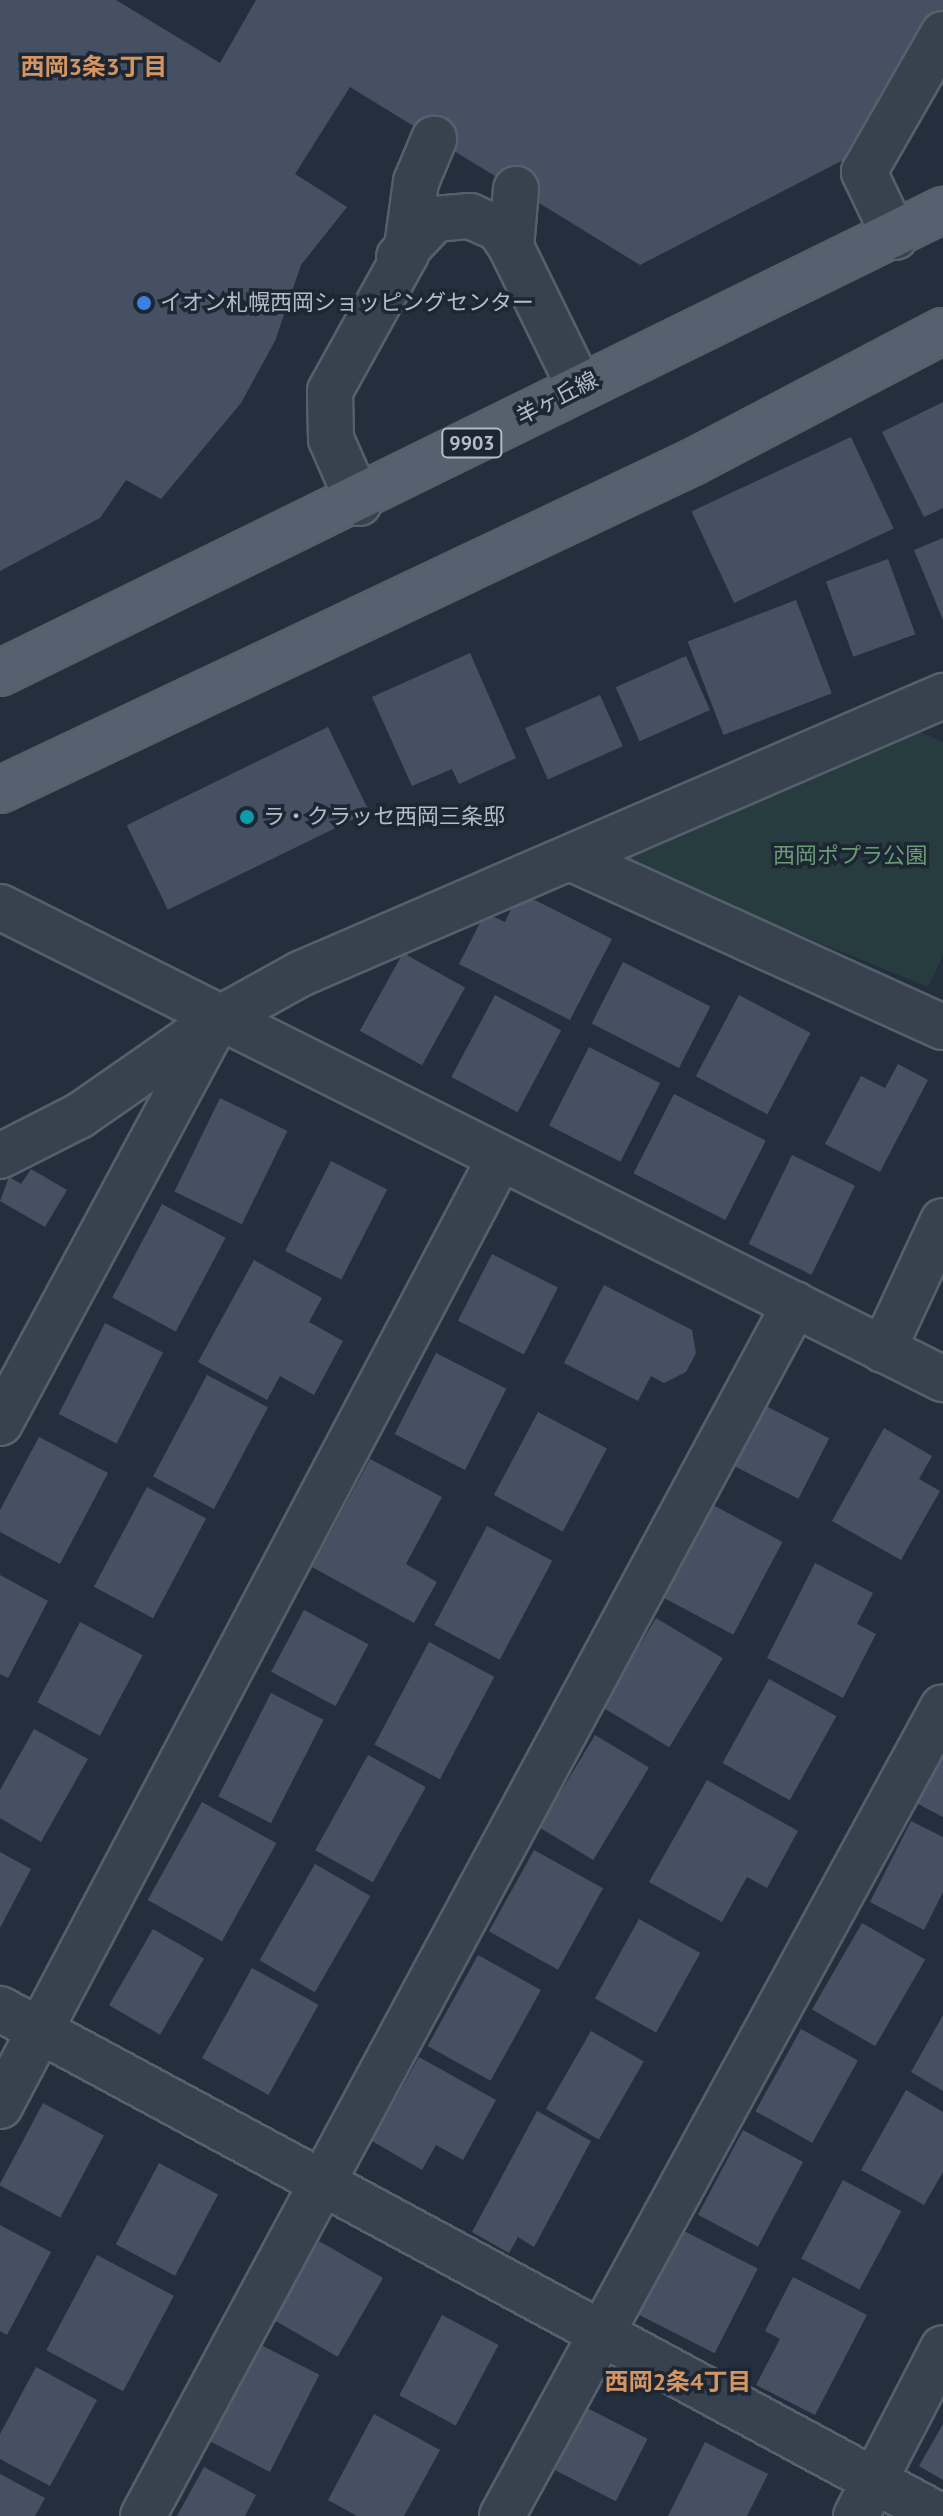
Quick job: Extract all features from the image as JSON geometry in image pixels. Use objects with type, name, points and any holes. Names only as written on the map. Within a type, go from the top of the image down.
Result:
[{"type":"main road","name":"羊ヶ丘線","points":[[0,673],[359,503],[579,386],[895,237],[943,210]]},
{"type":"main road","points":[[0,790],[693,462],[943,331]]},
{"type":"street","points":[[895,237],[864,172],[888,123],[943,34]]},
{"type":"street","points":[[406,254],[416,182],[434,139]]},
{"type":"street","points":[[511,247],[516,189]]},
{"type":"street","points":[[359,503],[331,439],[330,391],[406,254],[435,219],[470,216],[499,229],[511,247],[579,386]]},
{"type":"street","points":[[0,1156],[79,1116],[217,1020],[300,974],[943,696]]},
{"type":"street","points":[[570,858],[943,1027]]},
{"type":"street","points":[[0,907],[217,1020],[943,1379]]},
{"type":"street","points":[[0,1423],[217,1020]]},
{"type":"street","points":[[0,2106],[499,1160]]},
{"type":"street","points":[[883,1350],[943,1221]]},
{"type":"street","points":[[143,2516],[795,1304]]},
{"type":"street","points":[[502,2516],[943,1707]]},
{"type":"street","points":[[0,2009],[321,2183],[604,2329],[866,2498],[940,2516]]},
{"type":"street","points":[[866,2498],[943,2348]]},
{"type":"green space","name":"西岡ポプラ公園","points":[[907,726],[943,742],[943,955],[928,987],[617,860]]},
{"type":"building","points":[[0,0],[116,0],[220,63],[256,0],[943,0],[943,66],[901,131],[872,113],[843,160],[640,265],[350,87],[295,174],[347,207],[301,265],[275,341],[241,403],[161,499],[126,480],[100,518],[0,571]]},
{"type":"building","points":[[943,402],[943,508],[924,517],[882,432]]},
{"type":"building","points":[[851,437],[894,529],[734,603],[691,511]]},
{"type":"building","points":[[943,538],[943,620],[914,550]]},
{"type":"building","points":[[888,559],[915,634],[853,657],[826,582]]},
{"type":"building","points":[[796,600],[832,693],[724,735],[688,642]]},
{"type":"building","points":[[470,653],[516,758],[459,784],[452,769],[412,786],[372,697]]},
{"type":"building","points":[[686,656],[710,710],[640,741],[616,687]]},
{"type":"building","points":[[600,695],[623,746],[548,780],[525,728]]},
{"type":"building","name":"ラ・クラッセ西岡三条邸","points":[[328,727],[369,811],[168,910],[127,825]]},
{"type":"building","points":[[519,892],[612,939],[570,1020],[459,964],[485,913],[505,922]]},
{"type":"building","points":[[403,953],[465,987],[422,1065],[360,1031]]},
{"type":"building","points":[[623,962],[710,1006],[679,1068],[592,1023]]},
{"type":"building","points":[[495,995],[561,1030],[518,1112],[451,1077]]},
{"type":"building","points":[[739,995],[811,1033],[767,1114],[696,1076]]},
{"type":"building","points":[[589,1047],[660,1083],[620,1162],[549,1125]]},
{"type":"building","points":[[898,1064],[928,1080],[880,1172],[825,1144],[861,1076],[885,1088]]},
{"type":"building","points":[[674,1094],[766,1141],[725,1220],[634,1173]]},
{"type":"building","points":[[220,1098],[287,1131],[242,1224],[174,1191]]},
{"type":"building","points":[[792,1155],[855,1186],[812,1275],[749,1244]]},
{"type":"building","points":[[331,1161],[387,1190],[341,1280],[285,1251]]},
{"type":"building","points":[[31,1169],[67,1190],[45,1227],[0,1201],[9,1177],[21,1184]]},
{"type":"building","points":[[162,1204],[226,1238],[176,1331],[112,1298]]},
{"type":"building","points":[[492,1254],[558,1288],[524,1354],[458,1321]]},
{"type":"building","points":[[254,1260],[322,1298],[309,1322],[343,1341],[314,1395],[280,1376],[267,1400],[198,1362]]},
{"type":"building","points":[[604,1285],[692,1330],[696,1353],[686,1372],[664,1383],[651,1376],[638,1401],[564,1363]]},
{"type":"building","points":[[105,1323],[163,1353],[117,1443],[59,1414]]},
{"type":"building","points":[[436,1353],[506,1389],[465,1470],[395,1434]]},
{"type":"building","points":[[207,1375],[268,1407],[214,1509],[153,1477]]},
{"type":"building","points":[[766,1406],[829,1438],[798,1499],[735,1467]]},
{"type":"building","points":[[538,1412],[607,1449],[563,1532],[494,1495]]},
{"type":"building","points":[[884,1428],[932,1456],[919,1479],[940,1491],[901,1560],[832,1521]]},
{"type":"building","points":[[39,1437],[108,1473],[60,1564],[0,1532],[0,1510]]},
{"type":"building","points":[[370,1459],[442,1497],[406,1564],[437,1582],[414,1623],[312,1567]]},
{"type":"building","points":[[147,1487],[206,1518],[153,1618],[94,1587]]},
{"type":"building","points":[[711,1504],[783,1542],[733,1635],[662,1597]]},
{"type":"building","points":[[487,1526],[552,1561],[500,1660],[434,1625]]},
{"type":"building","points":[[815,1563],[873,1593],[857,1624],[876,1634],[843,1698],[767,1658]]},
{"type":"building","points":[[0,1575],[48,1601],[8,1678],[0,1674]]},
{"type":"building","points":[[304,1610],[368,1644],[336,1706],[271,1672]]},
{"type":"building","points":[[656,1618],[723,1658],[669,1747],[602,1707]]},
{"type":"building","points":[[80,1622],[143,1655],[100,1736],[37,1702]]},
{"type":"building","points":[[429,1642],[494,1677],[440,1779],[375,1744]]},
{"type":"building","points":[[769,1679],[836,1716],[790,1800],[722,1763]]},
{"type":"building","points":[[271,1693],[324,1720],[271,1823],[218,1796]]},
{"type":"building","points":[[34,1729],[88,1759],[41,1842],[0,1818],[0,1790]]},
{"type":"building","points":[[595,1735],[649,1767],[593,1860],[539,1828]]},
{"type":"building","points":[[368,1755],[426,1787],[373,1882],[315,1850]]},
{"type":"building","points":[[943,1755],[943,1817],[918,1804]]},
{"type":"building","points":[[707,1780],[798,1831],[767,1888],[747,1877],[722,1922],[649,1882]]},
{"type":"building","points":[[202,1802],[276,1843],[222,1941],[148,1900]]},
{"type":"building","points":[[911,1821],[943,1837],[943,1892],[924,1930],[870,1902]]},
{"type":"building","points":[[534,1850],[603,1888],[558,1970],[489,1931]]},
{"type":"building","points":[[0,1852],[31,1869],[0,1928]]},
{"type":"building","points":[[315,1864],[370,1896],[315,1992],[260,1960]]},
{"type":"building","points":[[639,1919],[700,1953],[656,2033],[595,1999]]},
{"type":"building","points":[[862,1923],[925,1959],[875,2046],[812,2010]]},
{"type":"building","points":[[153,1929],[204,1958],[160,2035],[109,2005]]},
{"type":"building","points":[[478,1955],[541,1990],[491,2081],[428,2046]]},
{"type":"building","points":[[252,1968],[318,2005],[269,2095],[202,2058]]},
{"type":"building","points":[[943,2015],[943,2091],[911,2072]]},
{"type":"building","points":[[801,2029],[858,2061],[812,2143],[755,2111]]},
{"type":"building","points":[[591,2031],[644,2062],[599,2139],[546,2109]]},
{"type":"building","points":[[419,2057],[496,2100],[463,2160],[436,2145],[422,2170],[372,2141]]},
{"type":"building","points":[[906,2090],[943,2112],[943,2172],[924,2205],[861,2170]]},
{"type":"building","points":[[43,2103],[104,2135],[60,2218],[0,2185]]},
{"type":"building","points":[[537,2111],[591,2141],[534,2247],[518,2237],[509,2253],[472,2232]]},
{"type":"building","points":[[743,2130],[803,2162],[758,2247],[698,2215]]},
{"type":"building","points":[[159,2163],[218,2194],[175,2276],[116,2244]]},
{"type":"building","points":[[843,2180],[901,2211],[859,2290],[801,2259]]},
{"type":"building","points":[[0,2225],[51,2252],[7,2335],[0,2331]]},
{"type":"building","points":[[682,2230],[758,2269],[715,2353],[639,2315]]},
{"type":"building","points":[[319,2241],[383,2278],[338,2357],[274,2320]]},
{"type":"building","points":[[97,2255],[174,2296],[123,2391],[46,2350]]},
{"type":"building","points":[[793,2277],[867,2315],[815,2415],[756,2385],[780,2339],[765,2331]]},
{"type":"building","points":[[442,2315],[499,2345],[456,2425],[399,2395]]},
{"type":"building","points":[[257,2343],[319,2375],[270,2472],[208,2440]]},
{"type":"building","points":[[36,2367],[97,2400],[50,2486],[0,2459],[0,2434]]},
{"type":"building","points":[[587,2408],[648,2439],[616,2501],[555,2470]]},
{"type":"building","points":[[374,2414],[440,2450],[404,2516],[357,2516],[328,2500]]},
{"type":"building","points":[[943,2424],[943,2480],[919,2466]]},
{"type":"building","points":[[705,2442],[768,2474],[747,2516],[668,2516]]},
{"type":"building","points":[[204,2467],[256,2495],[245,2516],[177,2516]]},
{"type":"building","points":[[0,2474],[45,2498],[35,2516],[0,2516]]},
{"type":"place","name":"イオン札幌西岡ショッピングセンター","points":[[144,303]]},
{"type":"place","name":"ラ・クラッセ西岡三条邸","points":[[247,817]]},
{"type":"district","name":"西岡3条3丁目","points":[[94,67]]},
{"type":"district","name":"西岡2条4丁目","points":[[678,2382]]}]
